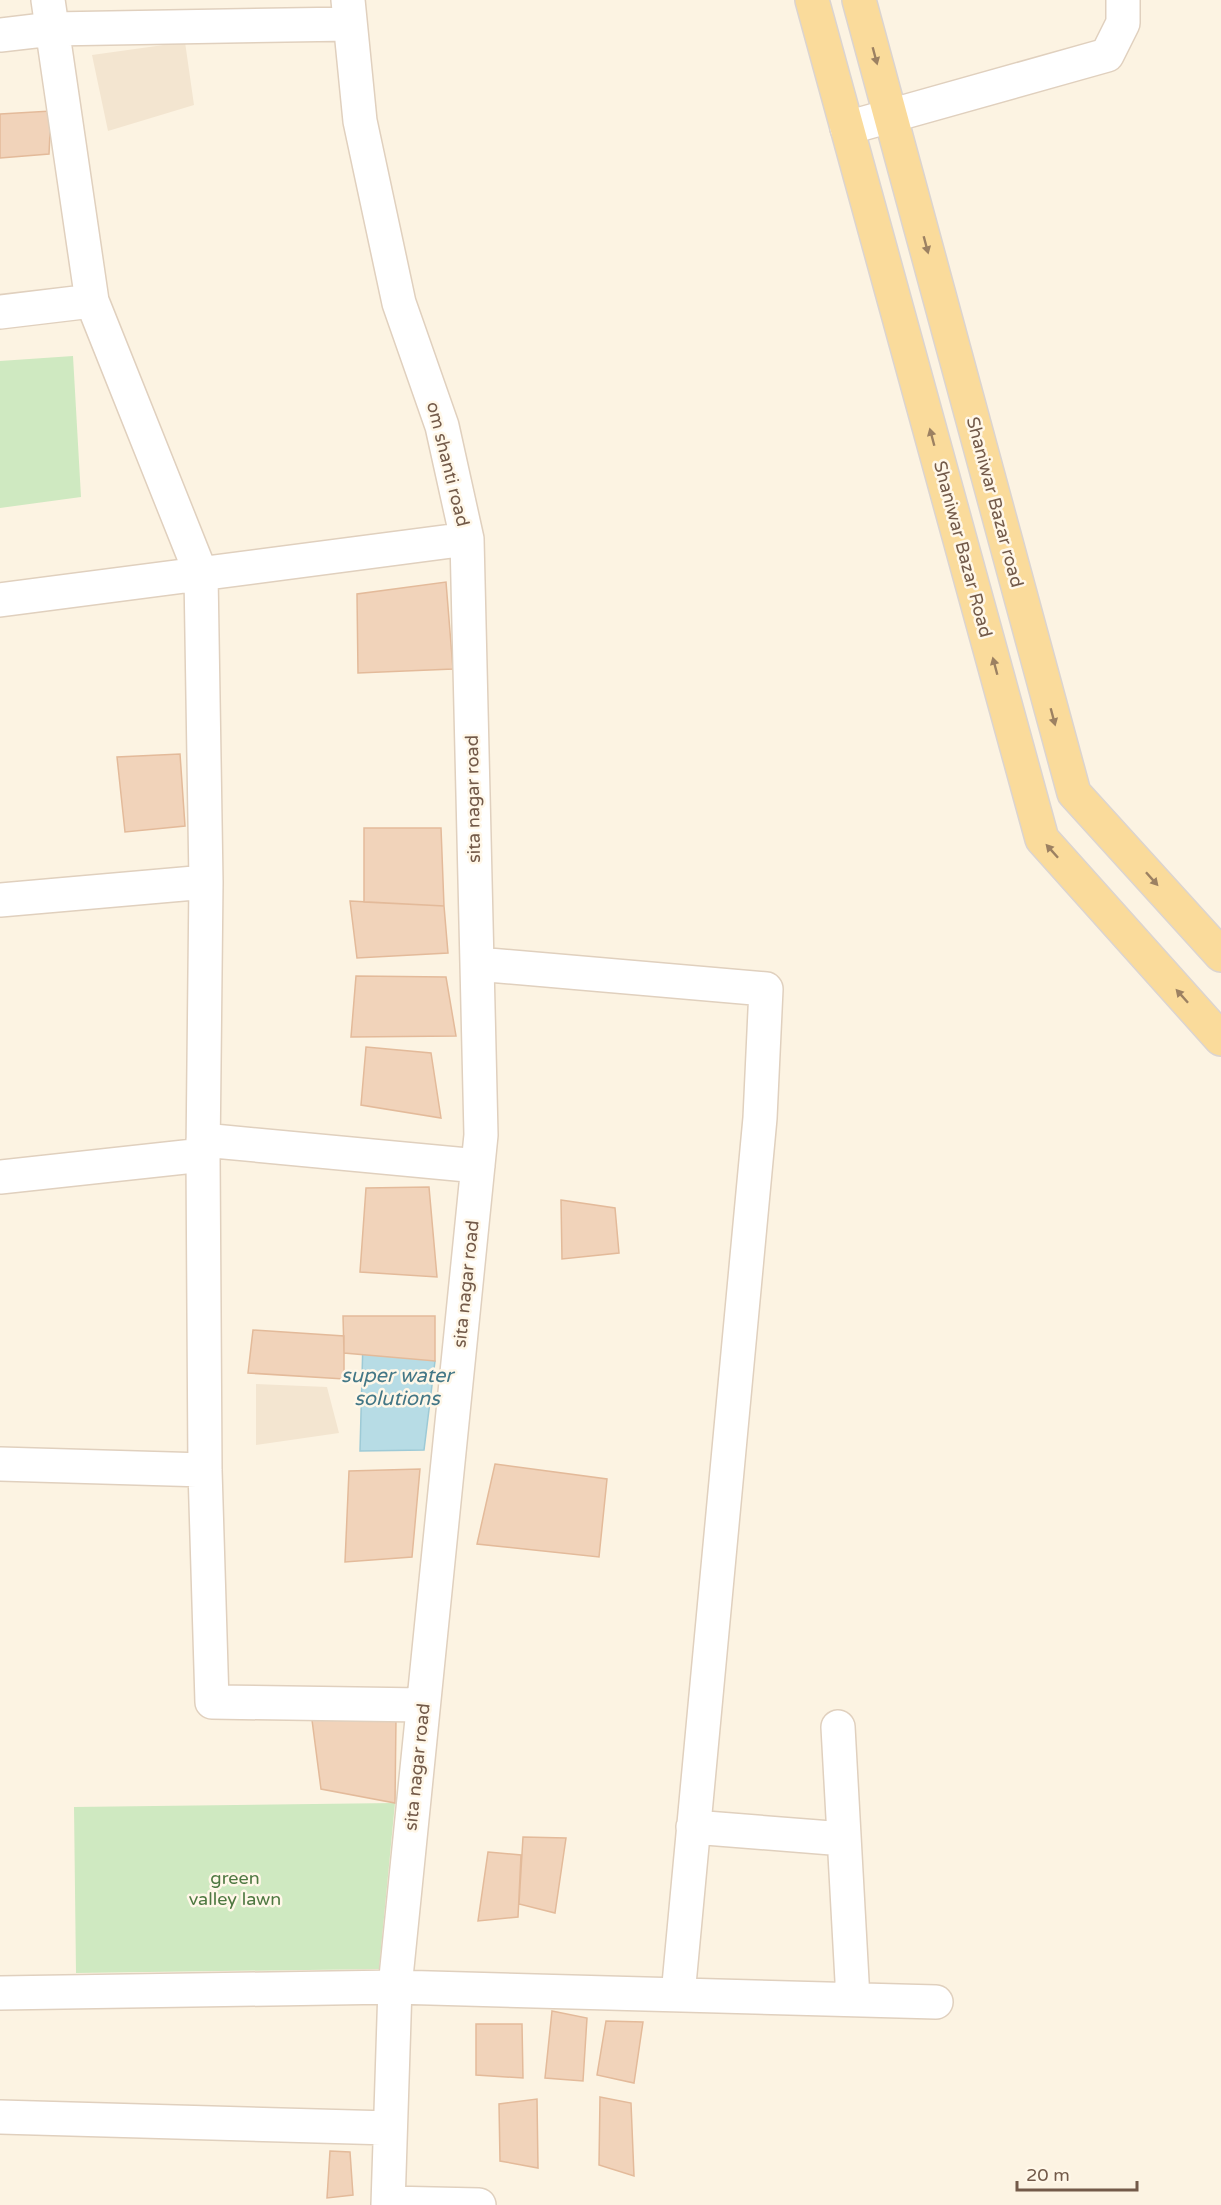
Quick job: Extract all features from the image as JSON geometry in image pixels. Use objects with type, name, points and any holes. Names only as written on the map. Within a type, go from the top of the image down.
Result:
[{"type":"main road","name":"Shaniwar Bazar Road","points":[[812,0],[1042,840],[1221,1040]]},
{"type":"main road","name":"Shaniwar Bazar road","points":[[859,0],[1074,793],[1221,955]]},
{"type":"street","points":[[847,128],[1107,56],[1123,23],[1123,0]]},
{"type":"street","points":[[0,35],[50,15],[349,12]]},
{"type":"street","name":"om shanti road","points":[[0,600],[467,539],[442,426],[399,303],[360,121],[349,12]]},
{"type":"street","points":[[50,15],[92,301],[201,574],[206,882],[203,1148],[205,1470],[212,1702],[423,1705]]},
{"type":"street","points":[[0,312],[92,301]]},
{"type":"street","name":"sita nagar road","points":[[388,2204],[394,1987],[481,1135],[467,539]]},
{"type":"street","points":[[0,900],[206,882]]},
{"type":"street","points":[[477,964],[765,989],[760,1118],[678,1995]]},
{"type":"street","points":[[0,1177],[203,1148],[478,1166]]},
{"type":"street","points":[[0,1464],[205,1470]]},
{"type":"street","points":[[838,1727],[853,1999]]},
{"type":"street","points":[[693,1827],[844,1839]]},
{"type":"street","points":[[0,1993],[394,1987],[936,2002]]},
{"type":"street","points":[[0,2117],[390,2128]]},
{"type":"street","points":[[388,2204],[479,2205]]},
{"type":"shaded area","points":[[185,42],[194,105],[108,131],[92,55]]},
{"type":"shaded area","points":[[256,1384],[327,1387],[339,1433],[256,1445]]},
{"type":"green space","points":[[73,356],[81,497],[0,508],[0,361]]},
{"type":"green space","name":"green valley lawn","points":[[395,1803],[379,1969],[76,1973],[74,1807]]},
{"type":"water","name":"super water solutions","points":[[363,1340],[435,1361],[424,1450],[360,1451]]},
{"type":"building","points":[[51,111],[49,154],[0,158],[0,114]]},
{"type":"building","points":[[446,582],[453,669],[358,673],[357,594]]},
{"type":"building","points":[[180,754],[185,826],[125,832],[117,757]]},
{"type":"building","points":[[364,828],[441,828],[444,906],[364,902]]},
{"type":"building","points":[[350,901],[444,906],[448,953],[357,958]]},
{"type":"building","points":[[356,976],[446,977],[456,1036],[351,1037]]},
{"type":"building","points":[[366,1047],[431,1053],[441,1118],[361,1105]]},
{"type":"building","points":[[429,1187],[437,1277],[360,1272],[366,1188]]},
{"type":"building","points":[[561,1200],[615,1208],[619,1253],[562,1259]]},
{"type":"building","points":[[343,1316],[435,1316],[435,1361],[344,1353]]},
{"type":"building","points":[[253,1330],[344,1336],[344,1379],[248,1373]]},
{"type":"building","points":[[495,1464],[607,1479],[599,1557],[477,1544]]},
{"type":"building","points":[[420,1469],[412,1557],[345,1562],[349,1471]]},
{"type":"building","points":[[396,1718],[395,1803],[321,1789],[312,1720]]},
{"type":"building","points":[[523,1837],[566,1838],[555,1913],[519,1904]]},
{"type":"building","points":[[488,1852],[521,1855],[518,1917],[478,1921]]},
{"type":"building","points":[[552,2011],[587,2018],[583,2081],[545,2078]]},
{"type":"building","points":[[606,2021],[643,2022],[634,2083],[597,2075]]},
{"type":"building","points":[[476,2024],[522,2024],[523,2078],[476,2075]]},
{"type":"building","points":[[600,2097],[631,2103],[634,2176],[599,2165]]},
{"type":"building","points":[[537,2099],[538,2168],[500,2161],[499,2104]]},
{"type":"building","points":[[330,2151],[350,2152],[353,2195],[327,2198]]}]
